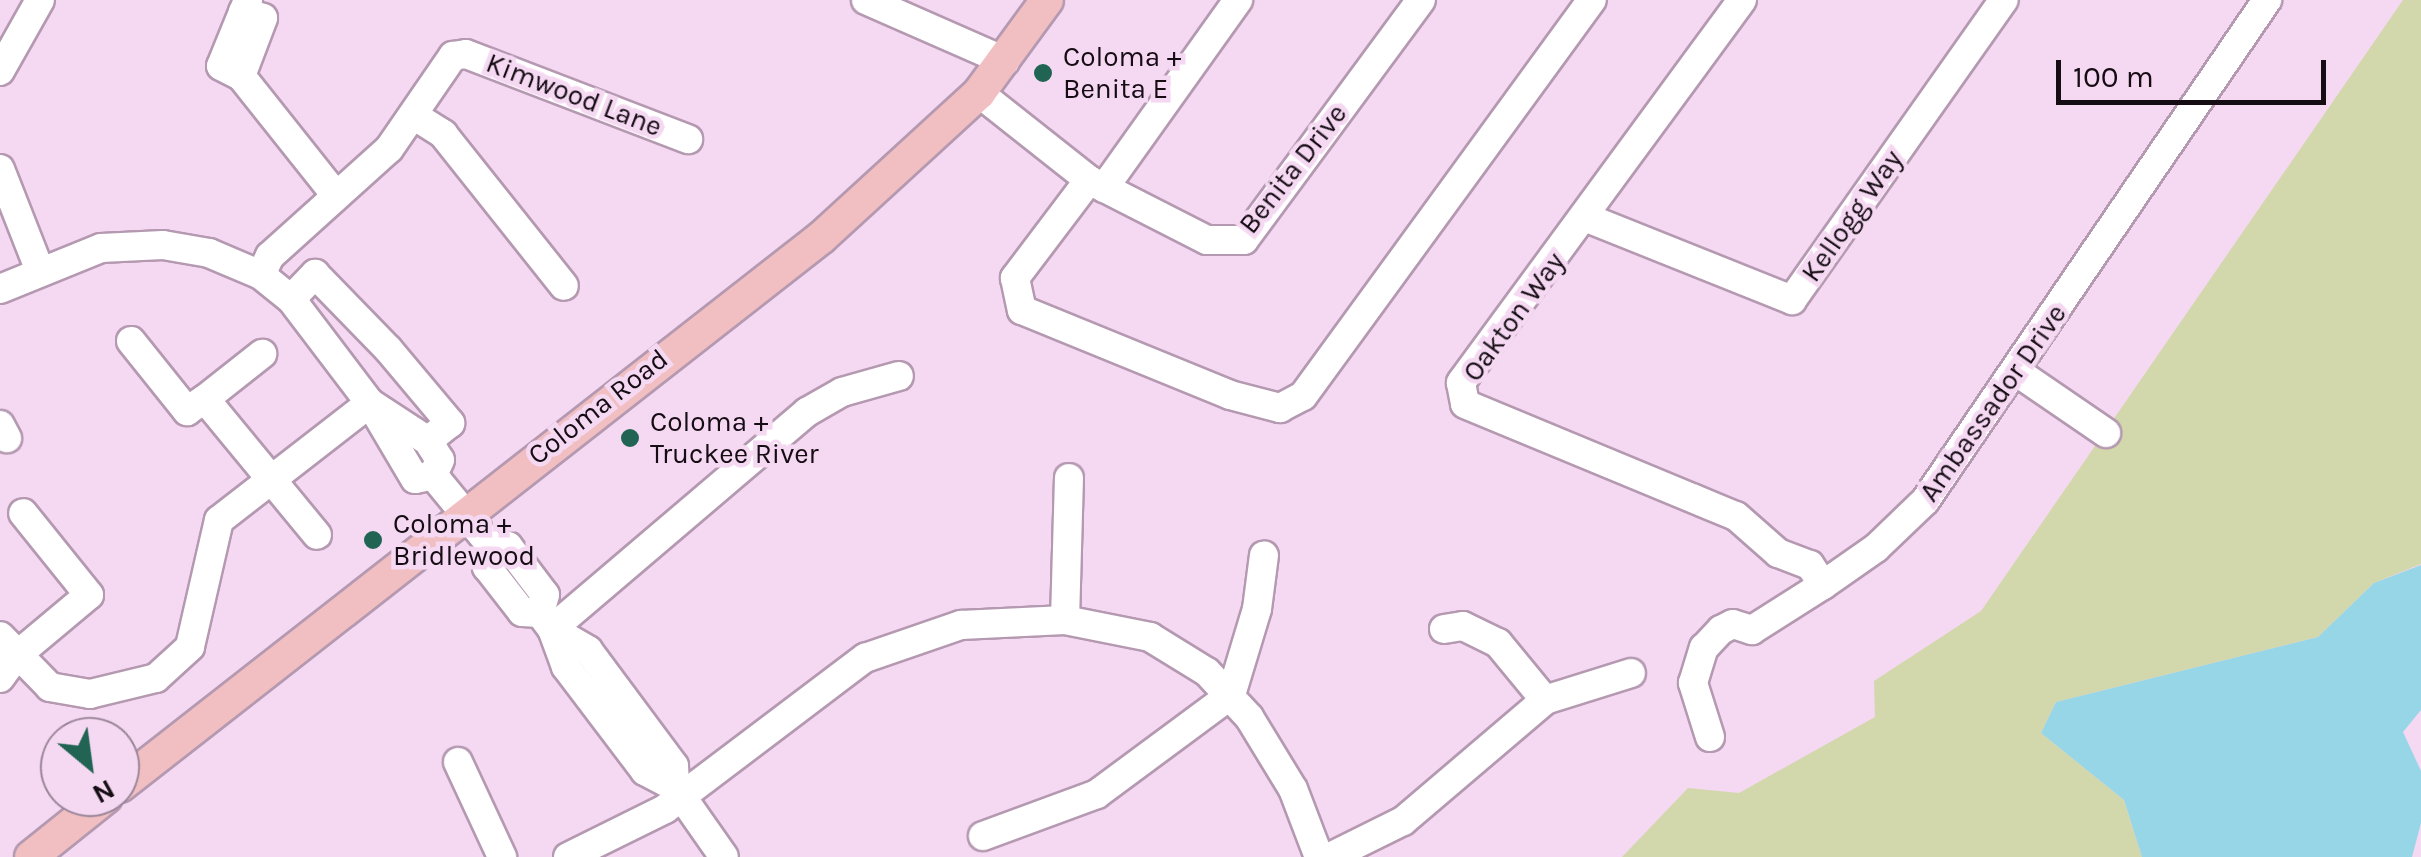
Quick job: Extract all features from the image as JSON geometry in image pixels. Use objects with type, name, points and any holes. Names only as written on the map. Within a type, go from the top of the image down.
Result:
[{"type":"main road","name":"Coloma Road","points":[[140,770],[465,511],[822,237],[979,93],[1047,0]]},
{"type":"main road","points":[[31,857],[81,817]]},
{"type":"street","points":[[0,71],[40,0]]},
{"type":"street","points":[[866,0],[1005,61]]},
{"type":"street","points":[[1238,0],[1096,184],[1015,278],[1022,310],[1230,395],[1280,408],[1303,396],[1592,0]]},
{"type":"street","name":"Benita Drive","points":[[979,93],[1096,184],[1207,240],[1244,240],[1422,0]]},
{"type":"street","name":"Oakton Way","points":[[1742,0],[1587,218],[1461,383],[1465,404],[1736,516],[1778,553],[1810,565],[1822,585]]},
{"type":"street","name":"Kellogg Way","points":[[1587,218],[1792,300],[2004,0]]},
{"type":"street","name":"Ambassador Drive","points":[[1710,737],[1693,683],[1704,648],[1733,624],[1752,630],[1822,585],[1876,548],[1926,501],[2267,0]]},
{"type":"street","points":[[246,6],[221,66],[241,76],[334,193]]},
{"type":"street","name":"Kimwood Lane","points":[[261,275],[270,256],[334,193],[389,150],[453,56],[466,54],[688,138]]},
{"type":"street","points":[[413,116],[443,134],[564,286]]},
{"type":"street","points":[[0,169],[40,270]]},
{"type":"street","points":[[0,289],[40,270],[134,244],[209,253],[261,275],[291,299],[352,377],[415,479],[433,475]]},
{"type":"street","points":[[291,299],[316,274],[388,349],[450,423],[428,441]]},
{"type":"street","points":[[131,341],[187,411],[262,354]]},
{"type":"street","points":[[352,377],[388,349]]},
{"type":"street","points":[[2017,372],[2106,433]]},
{"type":"street","points":[[546,621],[806,412],[842,392],[899,376]]},
{"type":"street","points":[[205,399],[317,535]]},
{"type":"street","points":[[370,402],[428,441],[440,460],[433,475]]},
{"type":"street","points":[[23,513],[89,595],[5,657],[50,687],[90,694],[156,678],[190,647],[219,520],[370,402]]},
{"type":"street","points":[[433,475],[493,548],[508,546],[544,595],[546,621]]},
{"type":"street","points":[[1065,620],[1069,478]]},
{"type":"street","points":[[983,836],[1097,794],[1231,694],[1257,609],[1264,555]]},
{"type":"street","points":[[568,857],[679,792],[835,676],[896,644],[961,625],[1065,620],[1150,637],[1184,655],[1231,694],[1294,789],[1319,857]]},
{"type":"street","points":[[546,621],[588,650],[674,766],[679,792],[724,857]]},
{"type":"street","points":[[1444,629],[1450,623],[1462,626],[1498,643],[1545,700]]},
{"type":"street","points":[[1330,857],[1402,821],[1545,700],[1631,673]]},
{"type":"street","points":[[458,762],[502,857]]},
{"type":"green space","points":[[2403,0],[2421,0],[2421,564],[2374,583],[2318,637],[2056,702],[2041,733],[2124,800],[2142,857],[1622,857],[1688,788],[1739,793],[1875,717],[1874,681],[1981,611]]},
{"type":"water","points":[[2421,565],[2421,710],[2403,732],[2421,771],[2421,823],[2412,857],[2142,857],[2124,800],[2041,733],[2056,702],[2318,637],[2374,583]]},
{"type":"place","name":"Coloma + Benita E","points":[[1043,73]]},
{"type":"place","name":"Coloma + Truckee River","points":[[630,438]]},
{"type":"place","name":"Coloma + Bridlewood","points":[[373,540]]}]
